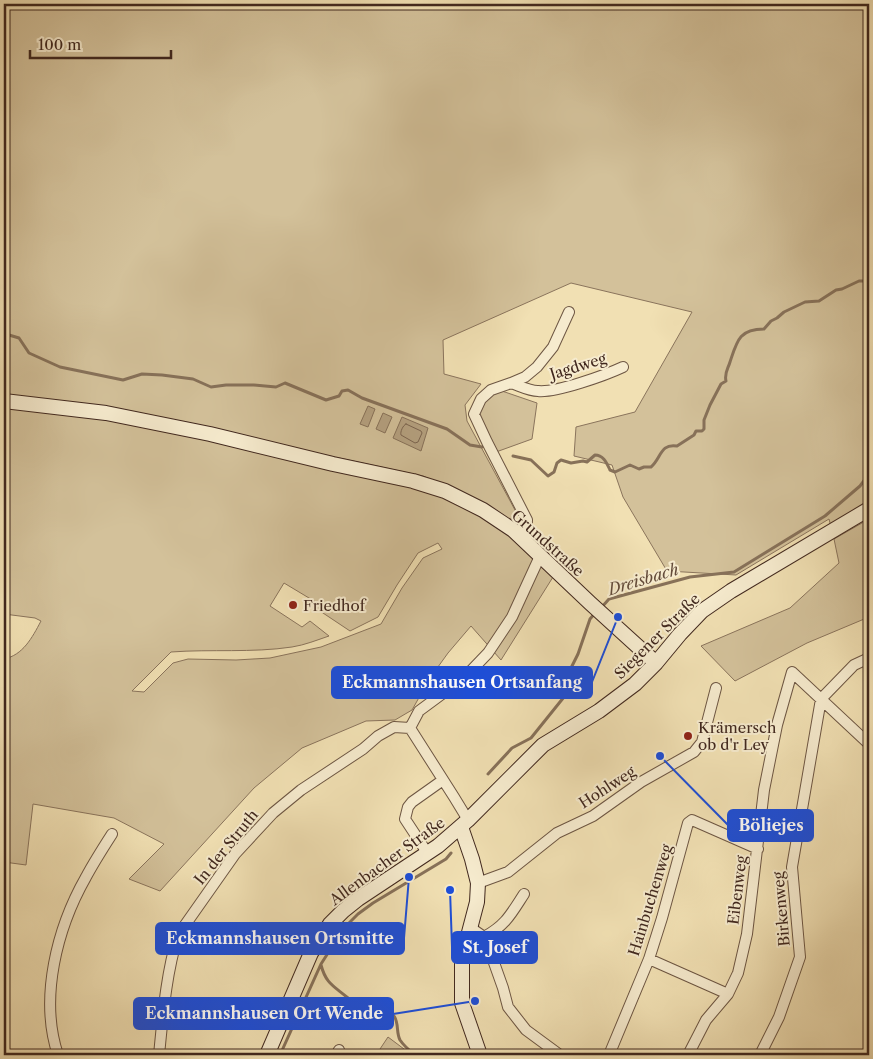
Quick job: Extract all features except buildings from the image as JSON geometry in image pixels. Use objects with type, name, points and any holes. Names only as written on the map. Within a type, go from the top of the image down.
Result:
[{"type":"main road","name":"Grundstraße","points":[[4,401],[106,413],[210,434],[413,481],[445,491],[483,510],[512,530],[656,663]]},
{"type":"main road","name":"Siegener Straße","points":[[465,824],[543,745],[598,711],[635,684],[702,611],[760,573],[869,510]]},
{"type":"main road","name":"Allenbacher Straße","points":[[267,1055],[311,953],[330,924],[358,899],[428,854],[465,824]]},
{"type":"main road","points":[[465,824],[478,883],[478,902],[462,959],[462,1003],[480,1055]]},
{"type":"street","points":[[526,542],[527,520],[474,414],[481,399],[491,390],[526,376],[537,367],[553,347],[569,312]]},
{"type":"street","name":"Jagdweg","points":[[512,383],[536,391],[548,391],[601,376],[623,367]]},
{"type":"street","points":[[465,824],[443,780],[410,728],[419,711],[465,677],[488,653],[512,617],[540,556]]},
{"type":"street","points":[[821,699],[854,665],[869,658]]},
{"type":"street","name":"Eibenweg","points":[[688,1055],[706,1020],[728,994],[738,973],[747,934],[766,780],[777,725],[792,672],[869,744]]},
{"type":"street","name":"Hohlweg","points":[[478,883],[508,872],[557,833],[593,816],[641,782],[694,752],[702,742],[716,688]]},
{"type":"street","name":"Birkenweg","points":[[760,1055],[779,1017],[800,957],[792,867],[821,699]]},
{"type":"street","name":"In der Struth","points":[[159,1055],[167,982],[178,935],[235,854],[273,813],[301,790],[363,749],[378,736],[394,728],[410,728]]},
{"type":"street","points":[[428,854],[405,819],[406,813],[412,802],[443,780]]},
{"type":"street","name":"Hainbuchenweg","points":[[609,1055],[649,959],[688,823],[692,820],[758,849]]},
{"type":"street","points":[[58,1055],[55,1046],[51,1012],[51,990],[58,942],[85,877],[112,834]]},
{"type":"street","points":[[484,937],[496,931],[503,924],[524,894]]},
{"type":"street","points":[[471,928],[484,937],[499,974],[508,1007],[526,1030],[560,1055]]},
{"type":"street","points":[[649,959],[728,994]]},
{"type":"shaded area","points":[[4,4],[869,4],[869,506],[831,527],[829,519],[736,575],[667,571],[623,497],[612,465],[574,456],[576,427],[635,412],[692,312],[571,283],[443,340],[444,374],[481,384],[465,405],[467,421],[515,510],[510,521],[478,500],[423,476],[106,408],[4,394]]},
{"type":"shaded area","points":[[499,390],[537,403],[532,439],[496,452],[478,414],[482,402]]},
{"type":"shaded area","points":[[4,405],[107,417],[402,484],[442,496],[482,515],[513,538],[553,577],[501,660],[471,626],[430,678],[412,710],[395,720],[366,721],[302,748],[254,788],[160,891],[129,879],[164,844],[114,818],[33,804],[26,865],[4,862],[4,659],[22,650],[41,621],[35,618],[4,614]],"holes":[[[438,543],[442,549],[423,558],[402,588],[381,624],[321,647],[270,658],[236,660],[188,659],[173,663],[144,692],[132,691],[171,652],[277,649],[302,645],[329,636],[310,621],[302,627],[270,606],[284,583],[319,604],[317,609],[350,631],[378,617],[418,553]]]},
{"type":"shaded area","points":[[869,519],[869,617],[807,643],[735,681],[701,646],[790,608],[839,563],[834,539]]},
{"type":"shaded area","points":[[388,1037],[412,1055],[376,1055]]},
{"type":"water","points":[[368,406],[375,409],[368,427],[360,424]]},
{"type":"water","points":[[383,413],[392,417],[385,433],[376,429]]},
{"type":"water","points":[[402,417],[428,428],[421,451],[393,438]]},
{"type":"waterway","points":[[513,456],[531,460],[548,476],[554,472],[557,463],[561,460],[571,463],[587,462],[595,455],[603,458],[610,470],[615,472],[630,465],[639,469],[651,467],[664,449],[677,446],[694,435],[696,431],[704,429],[704,420],[710,405],[721,384],[726,381],[726,373],[737,342],[744,334],[749,331],[764,329],[771,321],[784,312],[805,302],[819,301],[836,290],[859,281],[869,281]]},
{"type":"waterway","points":[[4,336],[9,335],[19,338],[29,353],[60,367],[123,380],[142,374],[193,379],[211,387],[226,385],[276,387],[285,383],[326,400],[339,396],[342,391],[348,390],[362,398],[447,429],[470,445],[482,447]]},
{"type":"waterway","name":"Dreisbach","points":[[601,608],[609,599],[690,577],[734,572],[825,516],[860,486],[869,474]]},
{"type":"waterway","name":"Dreisbach","points":[[488,774],[512,748],[531,738],[564,697],[570,670],[578,654],[590,619],[596,612]]},
{"type":"waterway","name":"Dreisbach","points":[[280,1055],[321,964],[344,928],[373,903],[446,859],[451,853]]},
{"type":"waterway","points":[[321,965],[328,981],[355,1004],[365,1016],[394,1016],[400,1040],[415,1055]]},
{"type":"waterway","points":[[439,1055],[446,1055]]},
{"type":"place","name":"Friedhof","points":[[293,605]]},
{"type":"place","name":"Eckmannshausen Ortsanfang","points":[[618,617]]},
{"type":"place","name":"Krämersch ob d'r Ley","points":[[688,736]]},
{"type":"place","name":"Böliejes","points":[[660,756]]},
{"type":"place","name":"Eckmannshausen Ortsmitte","points":[[409,877]]},
{"type":"place","name":"St. Josef","points":[[450,890]]},
{"type":"place","name":"Eckmannshausen Ort Wende","points":[[475,1001]]}]
